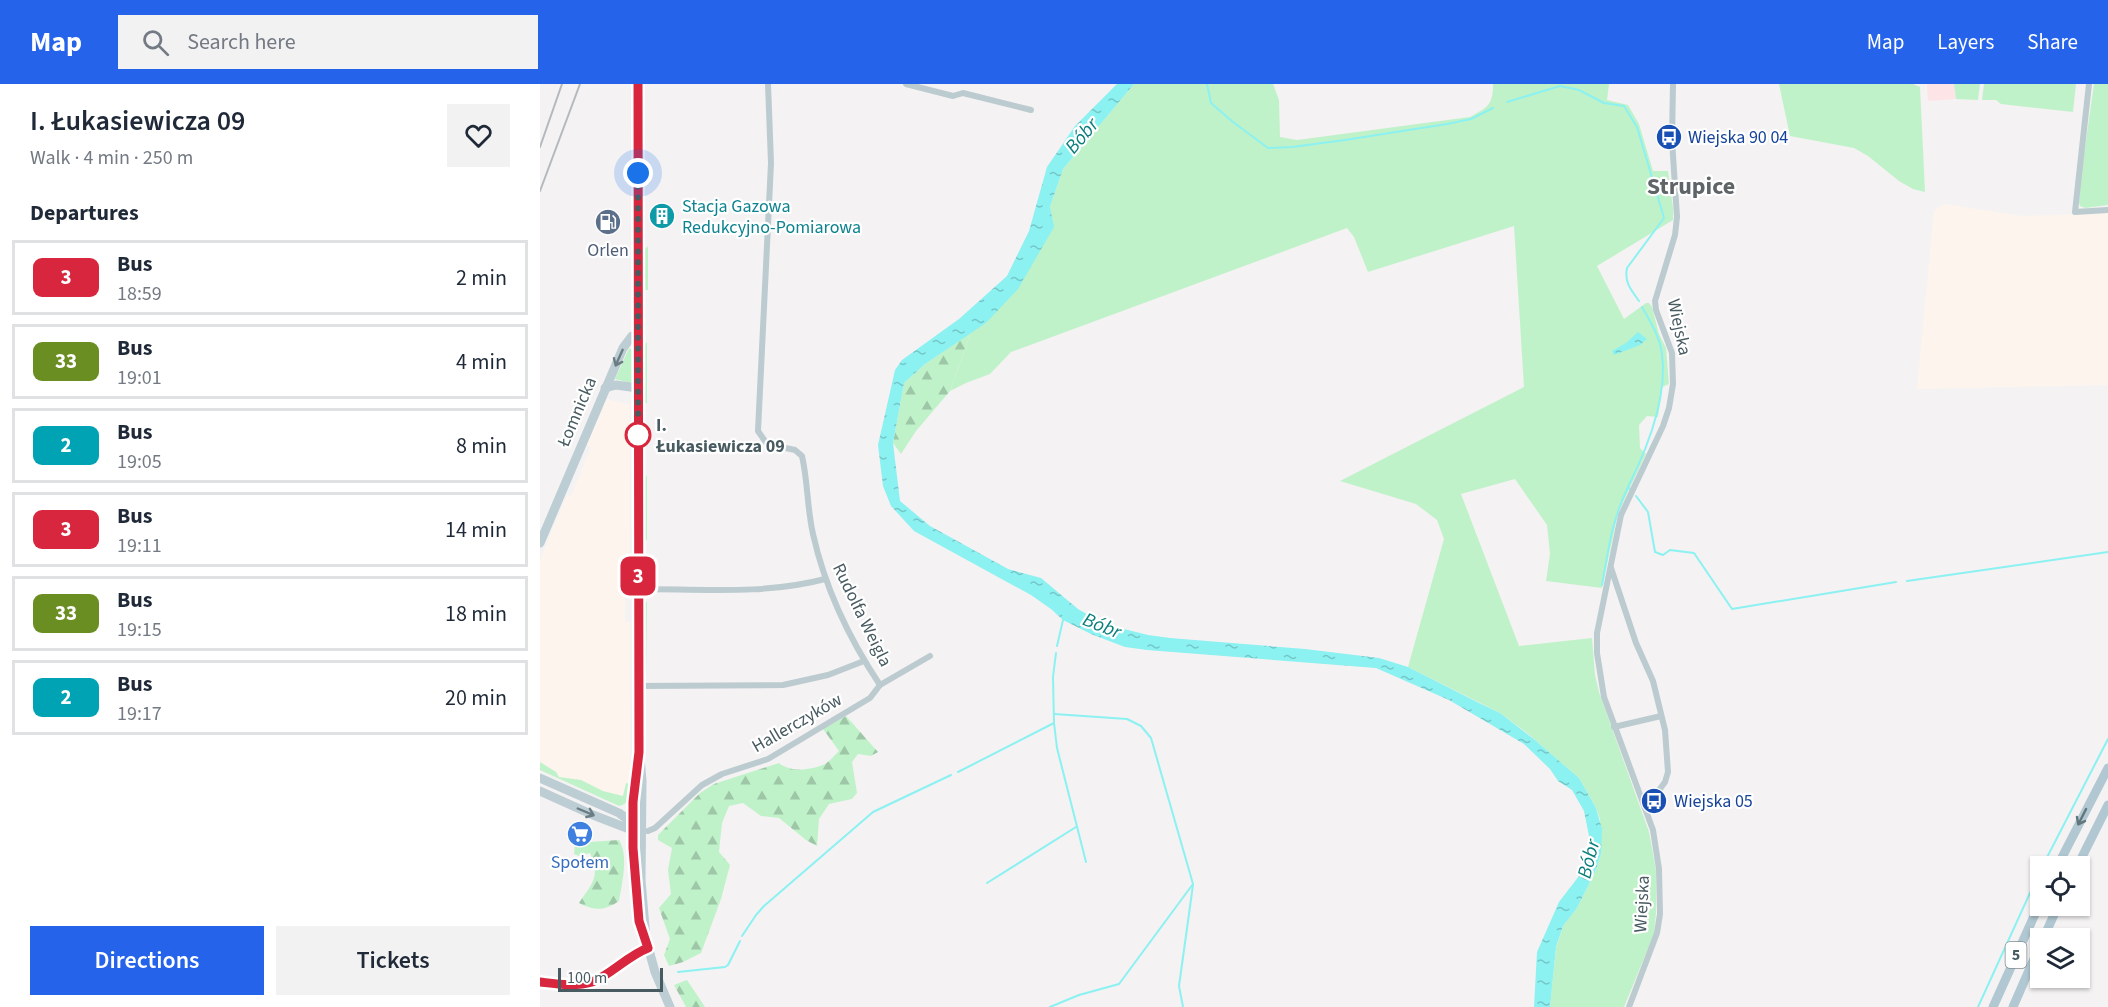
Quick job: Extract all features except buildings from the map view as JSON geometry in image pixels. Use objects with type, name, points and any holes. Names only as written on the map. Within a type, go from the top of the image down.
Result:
[{"type":"main road","points":[[2063,856],[2108,768]]},
{"type":"main road","points":[[2082,856],[2108,805]]},
{"type":"main road","name":"5","points":[[1993,1007],[2034,916]]},
{"type":"main road","name":"5","points":[[2013,1007],[2030,968]]},
{"type":"street","points":[[638,84],[638,589],[639,752],[642,781],[636,898],[639,921],[660,986],[670,1007]]},
{"type":"street","name":"Rudolfa Weigla","points":[[768,84],[771,163],[757,425],[760,436],[767,444],[800,452],[813,533],[825,579],[864,661],[880,685]]},
{"type":"street","points":[[906,84],[953,96],[963,93],[1031,110]]},
{"type":"street","name":"Wiejska","points":[[1629,1007],[1652,952],[1657,933],[1660,914],[1659,869],[1653,830],[1604,697],[1597,653],[1597,633],[1621,515],[1670,408],[1673,384],[1672,353],[1656,310],[1655,301],[1675,235],[1677,217],[1672,140],[1673,84]]},
{"type":"street","points":[[2089,84],[2075,212],[2108,210]]},
{"type":"street","name":"Łomnicka","points":[[540,543],[627,340],[632,336],[639,336]]},
{"type":"street","points":[[605,388],[616,385],[638,388]]},
{"type":"street","name":"Wiejska","points":[[1611,567],[1636,643],[1653,681],[1665,730],[1668,772],[1665,782],[1657,793],[1641,799]]},
{"type":"street","points":[[638,589],[775,588],[825,579]]},
{"type":"street","name":"Hallerczyków","points":[[639,829],[655,828],[702,785],[722,774],[768,759],[870,698],[880,685],[930,656]]},
{"type":"street","points":[[639,686],[783,685],[828,675],[864,661]]},
{"type":"street","points":[[1614,727],[1661,716]]},
{"type":"street","points":[[639,752],[633,802],[639,829]]},
{"type":"street","points":[[540,778],[619,813],[639,829]]},
{"type":"street","points":[[540,791],[639,829]]},
{"type":"street","points":[[619,813],[629,808],[633,802]]},
{"type":"street","points":[[540,982],[575,985],[594,981],[647,943]]},
{"type":"shaded area","points":[[1927,84],[1954,84],[1956,99],[1928,101]]},
{"type":"shaded area","points":[[1944,204],[2022,216],[2108,213],[2108,385],[1917,389],[1934,211]]},
{"type":"shaded area","points":[[607,399],[630,405],[630,559],[625,559],[625,622],[630,622],[630,784],[627,783],[623,796],[603,791],[581,780],[559,777],[556,772],[540,762],[540,560],[567,495],[571,496],[591,448],[587,445]]},
{"type":"green space","points":[[1134,84],[1273,84],[1279,100],[1280,137],[1297,140],[1470,117],[1488,105],[1492,97],[1493,84],[1609,84],[1607,100],[1628,105],[1639,124],[1653,171],[1668,171],[1673,220],[1597,266],[1624,319],[1646,303],[1652,307],[1659,334],[1666,348],[1669,384],[1662,387],[1658,417],[1647,416],[1639,425],[1640,448],[1646,454],[1618,513],[1602,588],[1546,581],[1550,554],[1547,525],[1515,479],[1461,494],[1519,646],[1592,638],[1599,692],[1649,832],[1656,870],[1654,934],[1624,1007],[1550,1007],[1556,948],[1563,926],[1577,908],[1595,872],[1601,854],[1600,819],[1596,808],[1579,778],[1527,733],[1500,713],[1408,667],[1444,539],[1437,520],[1416,504],[1340,481],[1524,387],[1514,226],[1368,272],[1354,237],[1347,228],[1011,352],[990,374],[950,391],[971,332],[986,323],[1050,207],[1063,169]]},
{"type":"green space","points":[[1779,84],[1913,84],[1920,87],[1925,192],[1913,189],[1899,181],[1868,156],[1854,148],[1790,136]]},
{"type":"green space","points":[[1954,84],[1980,84],[1978,100],[1956,99]]},
{"type":"green space","points":[[1984,84],[2076,84],[2073,112],[2001,104],[1996,100],[1982,100]]},
{"type":"green space","points":[[2094,84],[2108,84],[2108,205],[2085,208],[2079,203],[2081,175]]},
{"type":"green space","points":[[648,246],[648,290],[645,290],[644,250]]},
{"type":"green space","points":[[971,332],[950,391],[916,431],[901,454],[893,443],[904,383],[925,364]]},
{"type":"green space","points":[[647,342],[647,403],[644,404],[644,345]]},
{"type":"green space","points":[[629,348],[632,350],[632,382],[630,383],[615,379]]},
{"type":"green space","points":[[647,475],[647,540],[644,540],[644,478]]},
{"type":"green space","points":[[644,602],[647,602],[646,677],[644,673]]},
{"type":"green space","points":[[846,716],[878,752],[871,756],[858,754],[852,762],[857,793],[852,799],[829,804],[819,819],[817,846],[779,818],[761,816],[743,803],[729,806],[722,823],[719,852],[730,865],[721,899],[701,953],[669,966],[664,955],[670,939],[659,908],[671,894],[668,870],[672,848],[658,840],[658,835],[700,793],[714,784],[779,763],[801,770],[825,764],[839,751],[823,729]]},
{"type":"green space","points":[[540,762],[556,772],[559,777],[581,780],[603,791],[623,796],[626,783],[630,784],[628,798],[623,805],[619,806],[540,770]]},
{"type":"green space","points":[[619,840],[624,862],[619,901],[609,907],[599,909],[579,903],[594,880],[595,868],[590,853],[579,856],[574,854],[575,843]]},
{"type":"green space","points":[[687,980],[705,1007],[686,1007],[674,985]]},
{"type":"water","name":"Bóbr","points":[[1117,84],[1134,84],[1063,169],[1050,207],[1054,227],[1018,289],[986,323],[925,364],[904,383],[893,443],[900,501],[930,526],[1008,569],[1041,578],[1078,609],[1104,624],[1170,638],[1305,649],[1379,658],[1408,667],[1500,713],[1535,740],[1579,778],[1596,808],[1602,829],[1601,854],[1595,872],[1577,908],[1563,926],[1556,947],[1550,1007],[1534,1007],[1537,952],[1559,902],[1579,876],[1590,841],[1584,811],[1572,790],[1558,781],[1550,769],[1524,744],[1449,700],[1376,668],[1125,647],[1063,620],[1031,595],[914,531],[891,506],[883,486],[878,445],[895,370],[902,360],[959,319],[1007,276],[1029,231],[1047,167],[1075,126]]},
{"type":"water","points":[[1638,332],[1647,339],[1640,345],[1614,355],[1612,351],[1626,343]]},
{"type":"waterway","points":[[1207,84],[1211,103],[1268,148],[1345,140],[1447,124],[1471,119],[1493,108]]},
{"type":"waterway","points":[[1507,102],[1560,86],[1579,90],[1604,103],[1624,106],[1637,127],[1664,218],[1627,268],[1627,282],[1639,301]]},
{"type":"waterway","points":[[1630,489],[1628,487],[1649,440],[1662,388],[1662,354],[1659,341],[1642,307]]},
{"type":"waterway","points":[[1602,585],[1614,524],[1628,487]]},
{"type":"waterway","points":[[1636,496],[1648,512],[1655,552],[1663,555],[1670,550],[1694,553],[1732,609],[1896,582]]},
{"type":"waterway","points":[[1907,581],[2108,552]]},
{"type":"waterway","points":[[1057,646],[1063,620]]},
{"type":"waterway","points":[[958,772],[1054,723],[1053,677],[1056,653]]},
{"type":"waterway","points":[[1050,1007],[1079,995],[1119,984],[1193,884],[1151,738],[1141,726],[1127,719],[1054,714]]},
{"type":"waterway","points":[[1054,723],[1057,748],[1086,862]]},
{"type":"waterway","points":[[2048,856],[2108,739]]},
{"type":"waterway","points":[[742,936],[764,906],[873,812],[951,775]]},
{"type":"waterway","points":[[987,883],[1076,827]]},
{"type":"waterway","points":[[1183,1007],[1179,986],[1193,885]]},
{"type":"waterway","points":[[1978,1007],[2030,893]]},
{"type":"waterway","points":[[678,972],[725,967],[740,941]]},
{"type":"railway","points":[[540,147],[562,84]]},
{"type":"railway","points":[[540,191],[580,84]]},
{"type":"bus line","name":"3","points":[[540,982],[575,985],[594,981],[625,959],[648,948],[639,921],[633,848],[634,781],[639,752],[638,84]]},
{"type":"place","name":"Wiejska 90 04","points":[[1669,137]]},
{"type":"place","name":"Stacja Gazowa Redukcyjno-Pomiarowa","points":[[662,216]]},
{"type":"place","name":"Orlen","points":[[608,222]]},
{"type":"place","name":"I. Łukasiewicza 09","points":[[638,435]]},
{"type":"place","name":"Wiejska 05","points":[[1654,801]]},
{"type":"place","name":"Społem","points":[[580,834]]},
{"type":"district","name":"Strupice","points":[[1691,186]]},
{"type":"route","points":[[638,173],[638,435]]}]
